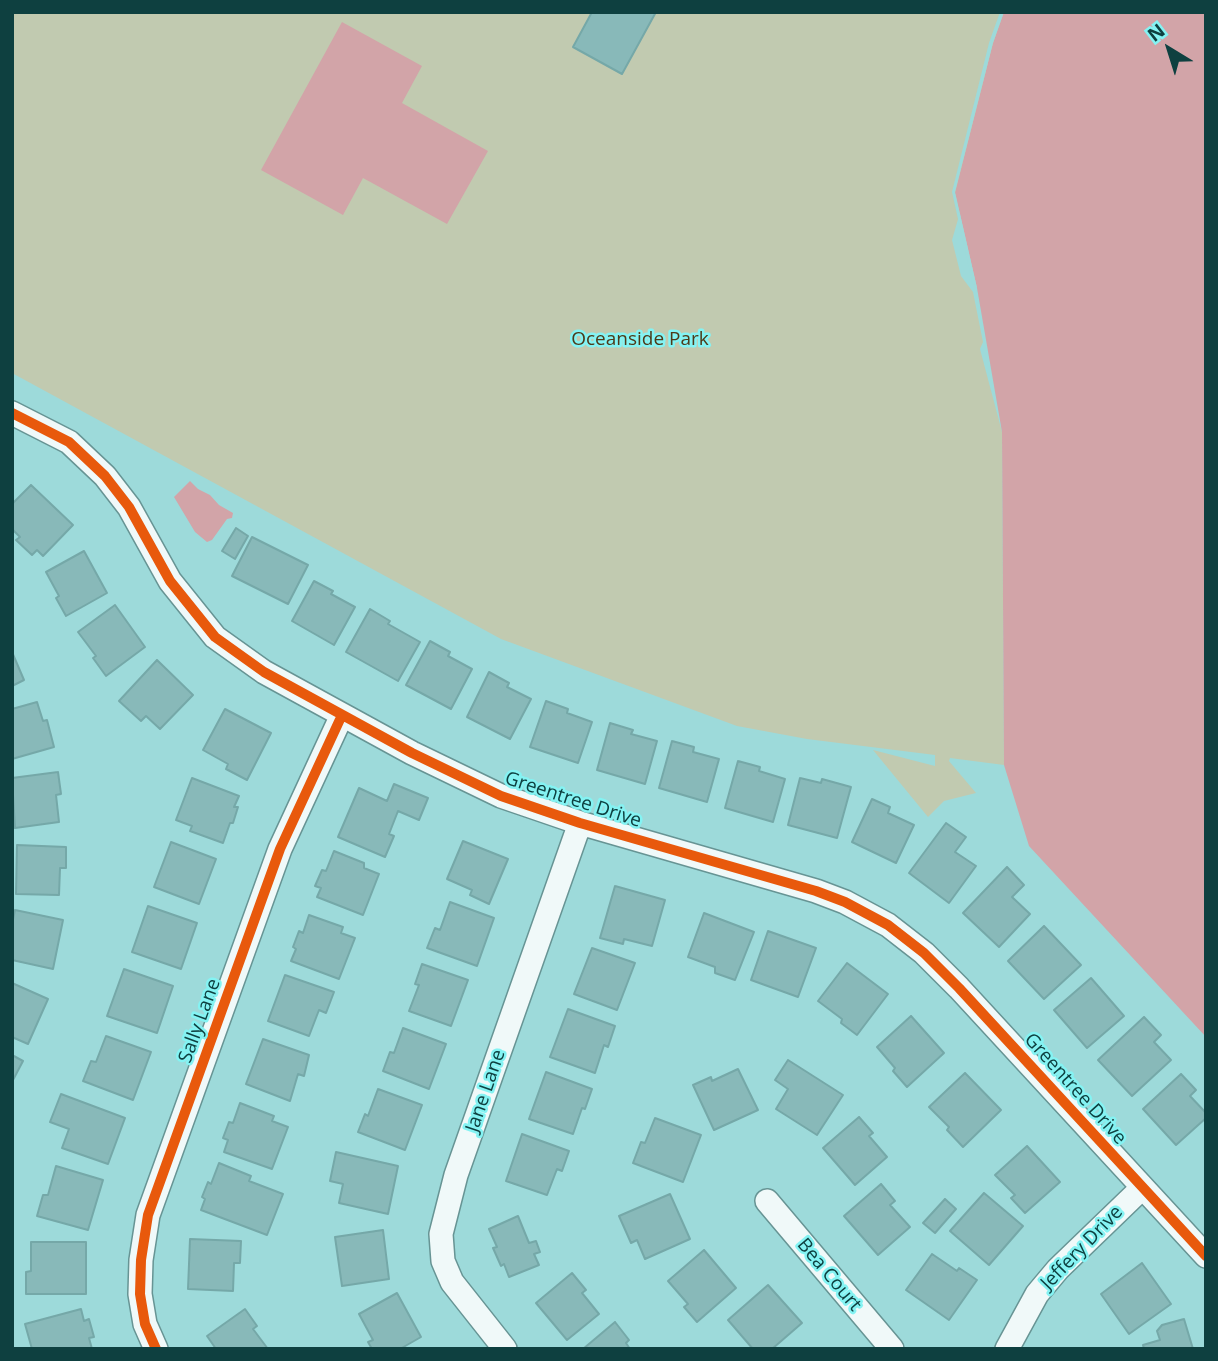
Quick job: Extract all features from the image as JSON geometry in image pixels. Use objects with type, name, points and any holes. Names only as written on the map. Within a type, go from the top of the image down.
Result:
[{"type":"street","name":"Greentree Drive","points":[[12,413],[69,442],[105,476],[129,507],[170,581],[215,637],[264,672],[412,753],[501,796],[580,823],[816,891],[845,902],[888,925],[924,953],[959,988],[1206,1256]]},
{"type":"street","name":"Sally Lane","points":[[156,1349],[145,1324],[140,1294],[141,1260],[148,1215],[280,849],[342,715]]},
{"type":"street","name":"Jane Lane","points":[[505,1349],[452,1282],[443,1261],[442,1234],[456,1175],[580,823]]},
{"type":"street","name":"Jeffery Drive","points":[[1007,1349],[1037,1294],[1058,1269],[1142,1188]]},
{"type":"street","name":"Bea Court","points":[[767,1201],[892,1349]]},
{"type":"green space","name":"Oceanside Park","points":[[12,12],[1018,12],[952,240],[961,276],[973,292],[983,342],[980,349],[1002,432],[1004,765],[950,758],[949,761],[976,793],[944,801],[928,817],[873,750],[935,766],[935,755],[807,739],[737,726],[501,639],[12,373]]},
{"type":"shaded area","points":[[1004,12],[1206,12],[1206,1037],[1029,846],[1004,765],[1002,432],[977,288],[955,193],[993,43]]},
{"type":"shaded area","points":[[342,22],[422,66],[402,103],[488,151],[447,224],[363,178],[343,215],[261,170]]},
{"type":"shaded area","points":[[190,481],[233,513],[232,518],[227,519],[212,540],[207,542],[195,532],[174,497]]},
{"type":"pier","points":[[1000,12],[1004,12],[993,43],[955,192],[977,288],[972,282],[952,192],[989,43]]},
{"type":"building","points":[[592,12],[656,12],[622,74],[573,47]]},
{"type":"building","points":[[31,485],[73,525],[43,556],[37,550],[32,555],[16,540],[20,537],[12,529],[12,504]]},
{"type":"building","points":[[236,528],[248,536],[235,559],[222,551]]},
{"type":"building","points":[[252,537],[308,565],[288,604],[232,576]]},
{"type":"building","points":[[84,551],[107,593],[66,616],[46,572]]},
{"type":"building","points":[[314,581],[355,607],[334,645],[292,621]]},
{"type":"building","points":[[115,605],[145,647],[106,676],[93,658],[96,656],[78,632]]},
{"type":"building","points":[[370,609],[390,621],[388,624],[420,642],[398,681],[346,652]]},
{"type":"building","points":[[430,641],[450,652],[448,656],[472,669],[451,709],[406,685]]},
{"type":"building","points":[[12,652],[24,680],[12,686]]},
{"type":"building","points":[[157,660],[193,695],[160,729],[146,716],[141,721],[119,701]]},
{"type":"building","points":[[489,672],[509,683],[507,687],[531,699],[510,739],[467,717]]},
{"type":"building","points":[[546,701],[568,709],[567,713],[592,722],[578,763],[530,747]]},
{"type":"building","points":[[37,702],[43,721],[47,720],[54,747],[12,759],[12,709]]},
{"type":"building","points":[[225,709],[271,733],[247,780],[226,769],[228,764],[203,750]]},
{"type":"building","points":[[610,723],[633,730],[631,734],[657,741],[645,784],[597,770]]},
{"type":"building","points":[[672,741],[694,747],[693,752],[719,759],[707,802],[659,788]]},
{"type":"building","points":[[738,761],[760,767],[759,771],[785,779],[773,822],[725,808]]},
{"type":"building","points":[[58,772],[61,794],[56,795],[59,822],[15,828],[12,778]]},
{"type":"building","points":[[192,778],[239,796],[234,807],[238,807],[233,823],[230,823],[223,843],[190,831],[192,826],[176,820]]},
{"type":"building","points":[[800,778],[821,783],[822,779],[851,787],[837,838],[788,825]]},
{"type":"building","points":[[394,784],[428,798],[419,820],[398,811],[389,834],[394,836],[385,857],[338,837],[359,788],[387,801]]},
{"type":"building","points":[[872,799],[890,807],[888,813],[914,825],[896,863],[852,842]]},
{"type":"building","points":[[946,823],[966,837],[955,852],[976,866],[949,903],[909,873]]},
{"type":"building","points":[[463,841],[508,859],[489,904],[470,895],[472,890],[447,879]]},
{"type":"building","points":[[171,842],[216,859],[199,904],[154,887]]},
{"type":"building","points":[[17,845],[66,847],[66,868],[60,868],[59,895],[16,894]]},
{"type":"building","points":[[334,851],[364,863],[364,868],[379,874],[363,915],[317,897],[321,888],[315,886],[322,870],[326,871]]},
{"type":"building","points":[[1007,867],[1024,885],[1012,897],[1030,914],[999,947],[963,913]]},
{"type":"building","points":[[615,886],[665,900],[652,946],[624,939],[623,944],[600,938]]},
{"type":"building","points":[[450,902],[494,918],[477,966],[427,948],[435,928],[440,930]]},
{"type":"building","points":[[148,906],[197,923],[181,969],[132,952]]},
{"type":"building","points":[[15,910],[63,920],[53,969],[12,960],[12,924]]},
{"type":"building","points":[[704,913],[754,932],[735,980],[715,973],[715,967],[688,957]]},
{"type":"building","points":[[309,915],[343,927],[341,933],[355,938],[339,979],[291,961],[299,931],[303,933]]},
{"type":"building","points":[[1044,926],[1081,965],[1044,999],[1008,961]]},
{"type":"building","points":[[768,931],[816,948],[798,997],[751,980]]},
{"type":"building","points":[[592,948],[635,963],[617,1010],[574,994]]},
{"type":"building","points":[[847,963],[888,994],[857,1035],[841,1023],[842,1019],[818,1001]]},
{"type":"building","points":[[422,964],[468,980],[451,1026],[409,1011],[419,985],[415,984]]},
{"type":"building","points":[[124,969],[173,986],[157,1033],[107,1016]]},
{"type":"building","points":[[285,975],[334,992],[326,1013],[319,1010],[309,1036],[268,1021]]},
{"type":"building","points":[[1091,978],[1124,1016],[1087,1048],[1054,1010]]},
{"type":"building","points":[[12,983],[48,999],[28,1044],[12,1037]]},
{"type":"building","points":[[568,1009],[615,1026],[608,1047],[604,1045],[595,1073],[550,1057]]},
{"type":"building","points":[[911,1016],[944,1053],[907,1087],[877,1047]]},
{"type":"building","points":[[1144,1017],[1161,1035],[1154,1042],[1171,1060],[1132,1096],[1098,1060]]},
{"type":"building","points":[[403,1028],[446,1044],[429,1089],[383,1071],[390,1052],[394,1053]]},
{"type":"building","points":[[106,1036],[151,1052],[133,1100],[83,1081],[91,1061],[96,1062]]},
{"type":"building","points":[[263,1039],[309,1055],[304,1076],[298,1074],[290,1101],[246,1084]]},
{"type":"building","points":[[12,1055],[23,1061],[13,1080],[12,1080]]},
{"type":"building","points":[[788,1060],[843,1095],[817,1135],[776,1109],[788,1089],[775,1080]]},
{"type":"building","points":[[738,1069],[758,1110],[714,1130],[693,1085],[711,1077],[712,1081]]},
{"type":"building","points":[[546,1072],[592,1089],[573,1134],[529,1119]]},
{"type":"building","points":[[965,1073],[1001,1110],[963,1147],[947,1130],[949,1127],[929,1107]]},
{"type":"building","points":[[1181,1074],[1196,1090],[1190,1096],[1206,1113],[1206,1118],[1176,1145],[1143,1109]]},
{"type":"building","points":[[378,1089],[422,1105],[405,1150],[358,1132],[365,1114],[368,1116]]},
{"type":"building","points":[[61,1094],[125,1118],[108,1164],[62,1148],[69,1129],[50,1122]]},
{"type":"building","points":[[240,1103],[274,1116],[272,1121],[288,1127],[272,1169],[224,1152],[228,1140],[223,1138],[229,1122],[233,1123]]},
{"type":"building","points":[[859,1117],[873,1133],[869,1136],[887,1157],[855,1185],[823,1148]]},
{"type":"building","points":[[655,1118],[701,1135],[683,1182],[633,1163]]},
{"type":"building","points":[[522,1134],[569,1151],[562,1171],[557,1169],[547,1195],[506,1181]]},
{"type":"building","points":[[1027,1146],[1060,1182],[1025,1213],[1011,1198],[1015,1195],[995,1175]]},
{"type":"building","points":[[336,1152],[398,1166],[388,1214],[339,1203],[343,1184],[330,1181]]},
{"type":"building","points":[[219,1163],[251,1176],[249,1181],[283,1194],[267,1235],[201,1210],[205,1199],[202,1197],[208,1182],[211,1184]]},
{"type":"building","points":[[56,1166],[103,1180],[88,1230],[37,1216],[43,1195],[48,1195]]},
{"type":"building","points":[[881,1184],[895,1201],[890,1205],[910,1227],[878,1255],[844,1216]]},
{"type":"building","points":[[984,1193],[1023,1226],[989,1265],[950,1231]]},
{"type":"building","points":[[670,1194],[690,1239],[645,1259],[637,1240],[631,1243],[619,1216]]},
{"type":"building","points":[[945,1199],[956,1209],[935,1233],[923,1223]]},
{"type":"building","points":[[518,1216],[529,1243],[536,1241],[540,1252],[534,1254],[539,1265],[509,1277],[493,1248],[497,1247],[489,1229]]},
{"type":"building","points":[[383,1230],[389,1279],[342,1286],[335,1237]]},
{"type":"building","points":[[190,1239],[241,1241],[240,1263],[234,1263],[233,1291],[188,1289]]},
{"type":"building","points":[[31,1242],[86,1242],[86,1294],[26,1294],[26,1272],[31,1271]]},
{"type":"building","points":[[704,1250],[736,1288],[697,1322],[684,1307],[688,1304],[668,1281]]},
{"type":"building","points":[[932,1254],[957,1271],[959,1268],[977,1280],[949,1320],[906,1290]]},
{"type":"building","points":[[1142,1263],[1171,1304],[1129,1334],[1101,1294]]},
{"type":"building","points":[[572,1273],[586,1290],[582,1293],[599,1314],[567,1340],[536,1303]]},
{"type":"building","points":[[768,1285],[802,1323],[772,1349],[753,1349],[728,1320]]},
{"type":"building","points":[[397,1293],[421,1337],[400,1349],[372,1349],[368,1342],[373,1340],[359,1314]]},
{"type":"building","points":[[81,1309],[84,1321],[89,1319],[94,1337],[89,1338],[92,1349],[32,1349],[25,1324]]},
{"type":"building","points":[[245,1309],[257,1326],[253,1329],[268,1349],[216,1349],[207,1336]]},
{"type":"building","points":[[1184,1319],[1193,1349],[1144,1349],[1143,1345],[1160,1340],[1157,1331],[1162,1325]]},
{"type":"building","points":[[615,1322],[629,1340],[626,1343],[630,1349],[583,1349]]},
{"type":"cycle path","points":[[12,413],[69,442],[105,476],[129,507],[170,581],[215,637],[264,672],[412,753],[501,796],[580,823],[816,891],[845,902],[888,925],[924,953],[959,988],[1206,1256]]},
{"type":"cycle path","points":[[156,1349],[145,1324],[140,1294],[141,1260],[148,1215],[280,849],[342,715]]}]
